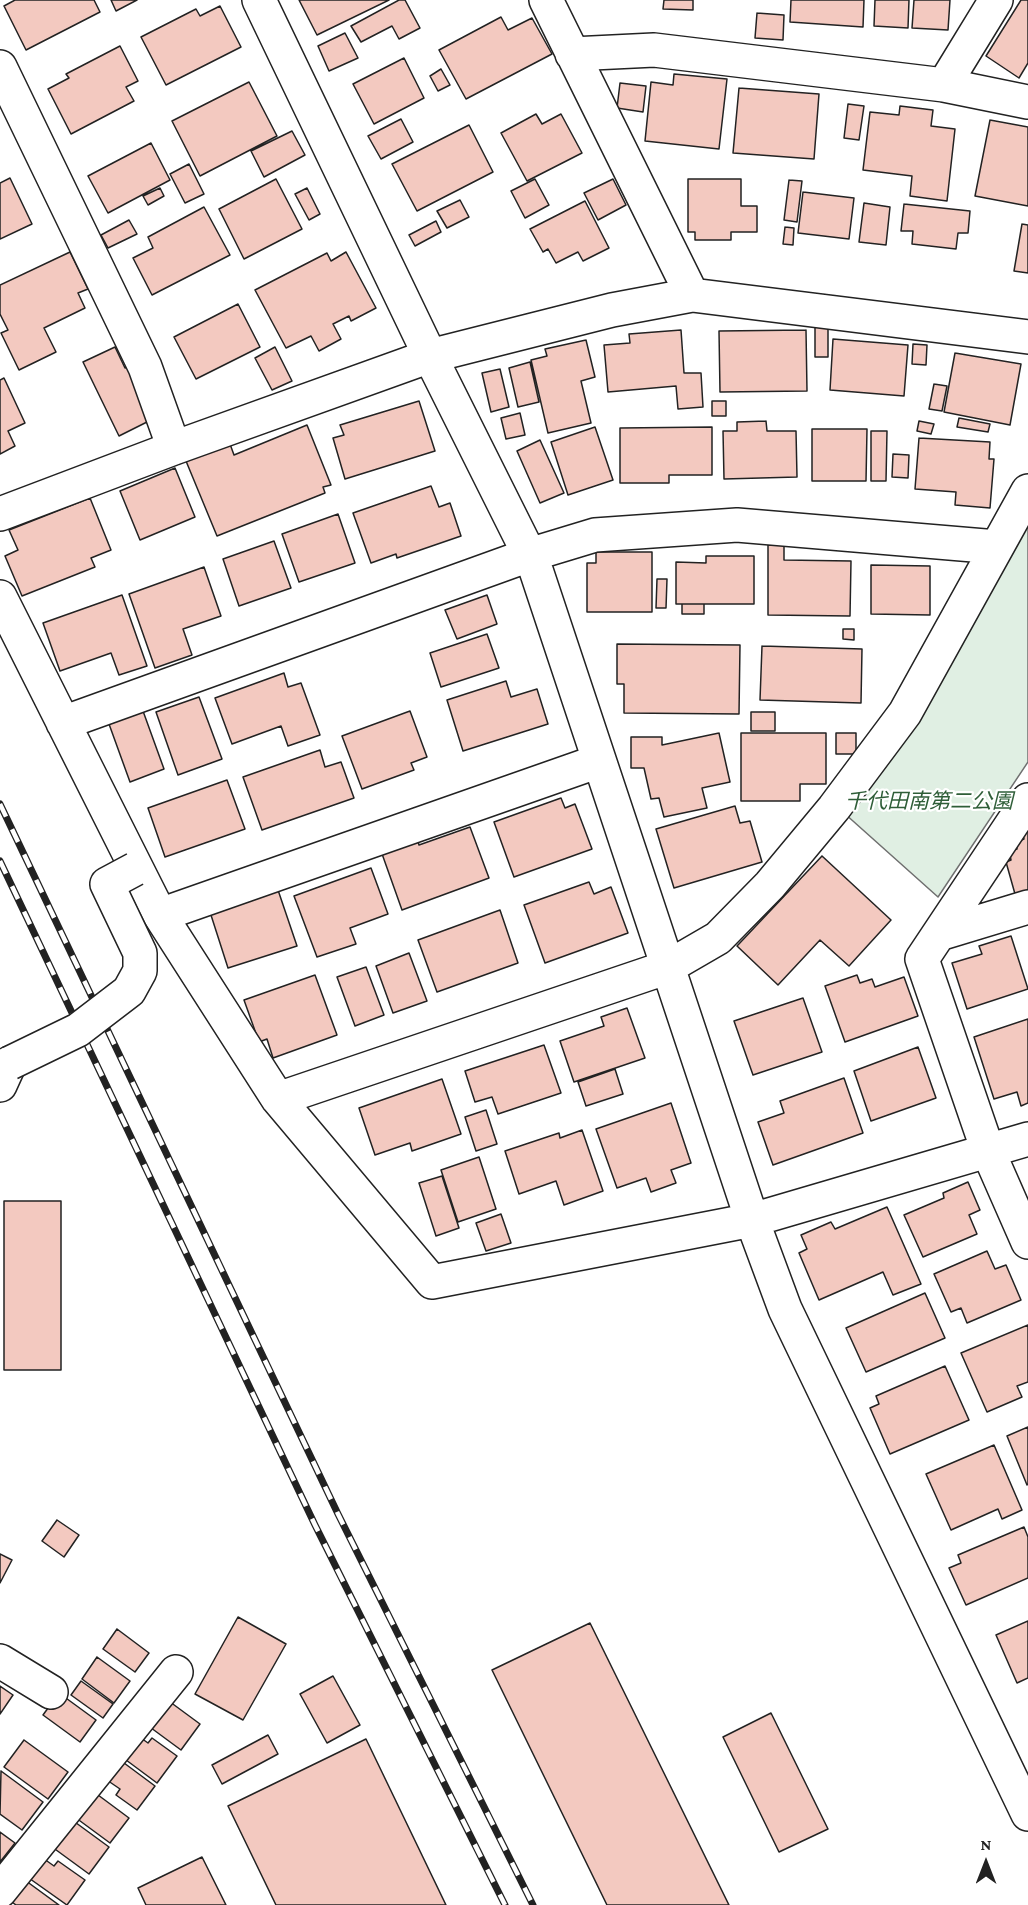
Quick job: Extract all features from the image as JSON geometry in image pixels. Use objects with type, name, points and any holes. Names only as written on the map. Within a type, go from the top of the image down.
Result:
[{"type":"street","points":[[259,0],[430,356],[529,555],[752,1220],[785,1309],[1028,1814]]},
{"type":"street","points":[[546,0],[692,296]]},
{"type":"street","points":[[944,85],[996,0]]},
{"type":"street","points":[[572,54],[654,50],[944,85],[1028,102]]},
{"type":"street","points":[[0,67],[145,367],[174,448]]},
{"type":"street","points":[[0,514],[174,448],[430,356],[612,310],[692,296],[1028,337]]},
{"type":"street","points":[[278,1099],[668,967],[718,938],[770,885],[834,808],[905,714],[1028,490]]},
{"type":"street","points":[[63,723],[529,555],[595,535],[737,525],[997,547]]},
{"type":"street","points":[[0,597],[160,915],[278,1099],[432,1282],[752,1220],[1028,1139]]},
{"type":"street","points":[[160,915],[599,761]]},
{"type":"street","points":[[1028,800],[922,959],[988,1151],[1028,1242]]},
{"type":"street","points":[[5,1074],[78,1030],[129,991],[140,971],[140,953],[106,884],[135,868]]},
{"type":"street","points":[[939,934],[1028,907]]},
{"type":"street","points":[[0,1661],[51,1692]]},
{"type":"street","points":[[0,1892],[176,1672]]},
{"type":"green space","name":"千代田南第二公園","points":[[1028,511],[1028,762],[938,897],[844,813]]},
{"type":"building","points":[[15,0],[94,0],[100,12],[26,50],[4,6]]},
{"type":"building","points":[[111,0],[137,0],[116,11]]},
{"type":"building","points":[[299,0],[389,0],[317,35]]},
{"type":"building","points":[[399,0],[405,0],[420,28],[399,39],[392,26],[361,42],[351,26]]},
{"type":"building","points":[[664,0],[693,0],[693,10],[663,9]]},
{"type":"building","points":[[791,0],[864,0],[863,27],[790,22]]},
{"type":"building","points":[[875,0],[909,0],[908,28],[874,26]]},
{"type":"building","points":[[914,0],[950,0],[948,30],[912,28]]},
{"type":"building","points":[[1021,0],[1028,0],[1028,63],[1019,78],[986,56]]},
{"type":"building","points":[[220,6],[241,47],[166,85],[141,37],[196,9],[200,16]]},
{"type":"building","points":[[757,13],[784,15],[783,40],[755,38]]},
{"type":"building","points":[[501,17],[508,30],[532,18],[552,54],[466,99],[439,50]]},
{"type":"building","points":[[345,33],[358,58],[329,71],[318,46]]},
{"type":"building","points":[[120,46],[138,81],[126,87],[134,101],[71,134],[48,89],[69,78],[66,74]]},
{"type":"building","points":[[404,58],[424,98],[374,124],[353,84]]},
{"type":"building","points":[[441,69],[450,85],[438,91],[430,76]]},
{"type":"building","points":[[674,74],[727,79],[719,149],[645,141],[651,82],[673,85]]},
{"type":"building","points":[[249,82],[277,136],[200,176],[172,121]]},
{"type":"building","points":[[620,83],[646,86],[643,112],[617,108]]},
{"type":"building","points":[[739,88],[819,94],[814,159],[733,153]]},
{"type":"building","points":[[848,104],[864,106],[859,140],[844,138]]},
{"type":"building","points":[[900,106],[933,110],[931,126],[955,129],[947,201],[910,196],[912,176],[863,170],[870,112],[899,115]]},
{"type":"building","points":[[536,114],[542,124],[561,114],[582,153],[527,181],[501,133]]},
{"type":"building","points":[[401,119],[413,142],[381,159],[368,136]]},
{"type":"building","points":[[990,120],[1028,127],[1028,206],[975,196]]},
{"type":"building","points":[[469,125],[493,172],[417,211],[392,164]]},
{"type":"building","points":[[292,131],[305,155],[264,177],[251,151]]},
{"type":"building","points":[[151,143],[170,180],[108,213],[88,176]]},
{"type":"building","points":[[189,164],[204,194],[185,203],[170,174]]},
{"type":"building","points":[[10,178],[32,224],[0,239],[0,183]]},
{"type":"building","points":[[276,179],[302,229],[244,259],[219,209]]},
{"type":"building","points":[[535,179],[549,205],[525,218],[511,191]]},
{"type":"building","points":[[613,179],[626,205],[598,220],[584,193]]},
{"type":"building","points":[[688,179],[741,179],[741,206],[757,206],[757,232],[731,232],[731,240],[695,240],[695,232],[688,232]]},
{"type":"building","points":[[789,180],[802,181],[797,222],[784,220]]},
{"type":"building","points":[[160,188],[164,196],[148,205],[143,196]]},
{"type":"building","points":[[307,188],[320,214],[309,220],[295,194]]},
{"type":"building","points":[[803,192],[854,198],[849,239],[798,233]]},
{"type":"building","points":[[460,200],[469,217],[447,228],[437,211]]},
{"type":"building","points":[[585,201],[609,248],[583,261],[578,252],[556,263],[548,249],[543,252],[530,229]]},
{"type":"building","points":[[864,203],[890,207],[886,245],[859,242]]},
{"type":"building","points":[[904,204],[970,211],[968,233],[958,233],[956,249],[912,244],[913,231],[901,231]]},
{"type":"building","points":[[204,207],[230,255],[152,295],[133,258],[153,248],[148,237]]},
{"type":"building","points":[[129,220],[137,234],[108,248],[101,235]]},
{"type":"building","points":[[436,221],[441,232],[415,246],[409,235]]},
{"type":"building","points":[[1022,224],[1028,225],[1028,273],[1014,271]]},
{"type":"building","points":[[785,227],[794,228],[793,245],[783,244]]},
{"type":"building","points":[[70,252],[88,289],[78,293],[85,308],[44,328],[56,352],[19,370],[1,333],[8,330],[0,314],[0,285]]},
{"type":"building","points":[[346,252],[376,308],[351,321],[349,316],[333,324],[341,339],[319,351],[311,336],[286,348],[255,290],[327,253],[331,261]]},
{"type":"building","points":[[238,304],[260,347],[196,379],[174,337]]},
{"type":"building","points":[[815,327],[828,327],[828,357],[815,357]]},
{"type":"building","points":[[681,330],[684,373],[701,373],[703,407],[678,409],[676,386],[608,392],[604,345],[630,343],[629,334]]},
{"type":"building","points":[[806,330],[807,391],[720,392],[719,331]]},
{"type":"building","points":[[833,339],[908,345],[904,396],[830,390]]},
{"type":"building","points":[[586,340],[595,377],[581,381],[591,423],[548,433],[531,360],[547,356],[545,349]]},
{"type":"building","points":[[913,344],[927,345],[926,365],[912,364]]},
{"type":"building","points":[[115,347],[125,368],[129,366],[155,418],[119,436],[83,362]]},
{"type":"building","points":[[275,347],[292,381],[272,390],[255,358]]},
{"type":"building","points":[[955,353],[1021,364],[1010,425],[944,412]]},
{"type":"building","points":[[530,362],[539,402],[518,407],[509,368]]},
{"type":"building","points":[[500,369],[509,407],[491,412],[482,373]]},
{"type":"building","points":[[4,378],[25,423],[8,431],[15,446],[0,454],[0,380]]},
{"type":"building","points":[[934,384],[947,386],[942,411],[929,409]]},
{"type":"building","points":[[419,401],[435,451],[345,479],[333,438],[344,435],[340,425]]},
{"type":"building","points":[[712,401],[726,401],[726,416],[712,416]]},
{"type":"building","points":[[520,413],[525,435],[506,439],[501,418]]},
{"type":"building","points":[[959,418],[990,424],[988,432],[957,427]]},
{"type":"building","points":[[766,421],[767,431],[796,431],[797,477],[724,479],[723,431],[737,431],[737,422]]},
{"type":"building","points":[[919,421],[934,424],[931,434],[917,431]]},
{"type":"building","points":[[307,425],[331,485],[323,487],[325,493],[217,536],[186,461],[230,444],[234,455]]},
{"type":"building","points":[[595,427],[613,480],[568,495],[551,442]]},
{"type":"building","points":[[712,427],[712,475],[669,475],[669,483],[620,483],[620,428]]},
{"type":"building","points":[[812,429],[867,429],[866,481],[812,481]]},
{"type":"building","points":[[871,431],[887,431],[886,481],[871,481]]},
{"type":"building","points":[[919,438],[990,442],[989,459],[994,459],[990,508],[955,505],[956,492],[915,489]]},
{"type":"building","points":[[540,440],[564,493],[540,503],[517,451]]},
{"type":"building","points":[[893,454],[909,455],[908,478],[892,477]]},
{"type":"building","points":[[175,468],[195,517],[140,540],[120,491]]},
{"type":"building","points":[[431,486],[439,507],[450,503],[461,536],[397,558],[396,554],[371,563],[353,513]]},
{"type":"building","points":[[90,498],[111,550],[91,558],[95,567],[22,596],[5,556],[18,550],[9,530]]},
{"type":"building","points":[[338,514],[355,563],[299,582],[282,534]]},
{"type":"building","points":[[274,541],[291,588],[239,606],[223,559]]},
{"type":"building","points":[[768,545],[784,545],[784,560],[851,561],[850,616],[768,615]]},
{"type":"building","points":[[596,552],[652,552],[652,612],[587,612],[587,563],[596,563]]},
{"type":"building","points":[[706,556],[754,556],[754,604],[676,604],[676,562],[706,563]]},
{"type":"building","points":[[871,565],[930,566],[930,615],[871,614]]},
{"type":"building","points":[[204,567],[221,616],[183,629],[192,655],[155,668],[129,594]]},
{"type":"building","points":[[657,579],[667,579],[666,608],[656,608]]},
{"type":"building","points":[[122,595],[147,666],[119,675],[111,653],[60,671],[43,623]]},
{"type":"building","points":[[487,595],[497,624],[457,639],[445,610]]},
{"type":"building","points":[[682,604],[704,604],[704,614],[682,614]]},
{"type":"building","points":[[843,629],[854,629],[854,640],[843,639]]},
{"type":"building","points":[[487,634],[499,668],[441,687],[430,653]]},
{"type":"building","points":[[617,644],[740,645],[739,714],[624,713],[624,684],[617,684]]},
{"type":"building","points":[[762,646],[862,649],[861,703],[760,700]]},
{"type":"building","points":[[284,673],[288,687],[301,683],[320,735],[288,746],[281,726],[232,744],[215,698]]},
{"type":"building","points":[[506,681],[511,697],[537,689],[548,724],[463,751],[447,700]]},
{"type":"building","points":[[199,697],[222,759],[178,775],[156,712]]},
{"type":"building","points":[[143,711],[164,769],[130,782],[109,724]]},
{"type":"building","points":[[410,711],[427,757],[411,763],[414,770],[362,789],[342,736]]},
{"type":"building","points":[[751,712],[775,712],[775,731],[751,731]]},
{"type":"building","points":[[719,733],[730,782],[702,788],[707,808],[664,817],[659,798],[651,799],[644,768],[631,768],[631,737],[662,737],[662,745]]},
{"type":"building","points":[[741,733],[826,733],[826,784],[800,784],[800,801],[741,801]]},
{"type":"building","points":[[836,733],[856,733],[856,754],[836,754]]},
{"type":"building","points":[[320,750],[325,767],[341,762],[354,798],[262,830],[243,777]]},
{"type":"building","points":[[227,780],[245,829],[165,857],[148,808]]},
{"type":"building","points":[[561,798],[565,808],[575,804],[592,849],[514,877],[494,822]]},
{"type":"building","points":[[735,806],[740,823],[750,821],[762,862],[674,888],[656,829]]},
{"type":"building","points":[[470,827],[489,878],[402,910],[381,851],[417,838],[419,845]]},
{"type":"building","points":[[1028,831],[1028,890],[1015,894],[1006,862],[1011,860],[1009,851],[1017,849],[1016,842],[1024,839],[1022,833]]},
{"type":"building","points":[[822,856],[891,920],[849,966],[820,940],[778,985],[737,946]]},
{"type":"building","points":[[371,868],[388,914],[350,928],[356,944],[317,957],[294,896]]},
{"type":"building","points":[[589,882],[594,894],[611,887],[628,933],[545,963],[524,905]]},
{"type":"building","points":[[278,890],[297,946],[228,968],[210,912]]},
{"type":"building","points":[[500,910],[518,963],[437,992],[418,940]]},
{"type":"building","points":[[1011,936],[1028,989],[967,1009],[952,963],[982,954],[979,946]]},
{"type":"building","points":[[409,953],[427,1001],[393,1013],[376,966]]},
{"type":"building","points":[[366,967],[384,1015],[355,1026],[337,977]]},
{"type":"building","points":[[315,975],[337,1035],[273,1058],[267,1039],[259,1042],[244,1000]]},
{"type":"building","points":[[857,975],[860,983],[872,979],[875,987],[904,977],[918,1016],[845,1042],[825,986]]},
{"type":"building","points":[[803,998],[822,1052],[753,1075],[734,1021]]},
{"type":"building","points":[[627,1008],[645,1058],[574,1082],[560,1041],[604,1026],[601,1017]]},
{"type":"building","points":[[1028,1019],[1028,1103],[1021,1106],[1017,1092],[994,1099],[974,1037]]},
{"type":"building","points":[[544,1045],[561,1093],[498,1114],[492,1097],[475,1102],[465,1071]]},
{"type":"building","points":[[918,1047],[936,1098],[871,1121],[854,1071]]},
{"type":"building","points":[[615,1069],[623,1094],[586,1106],[578,1082]]},
{"type":"building","points":[[844,1078],[863,1133],[773,1165],[758,1122],[784,1113],[780,1101]]},
{"type":"building","points":[[442,1079],[461,1134],[412,1151],[410,1143],[375,1155],[359,1108]]},
{"type":"building","points":[[671,1103],[691,1163],[671,1170],[676,1183],[651,1192],[646,1178],[617,1188],[596,1129]]},
{"type":"building","points":[[486,1110],[497,1144],[476,1151],[465,1117]]},
{"type":"building","points":[[582,1130],[603,1191],[564,1205],[556,1181],[519,1194],[505,1151],[559,1133],[560,1138]]},
{"type":"building","points":[[479,1157],[496,1209],[458,1222],[441,1170]]},
{"type":"building","points":[[442,1176],[459,1228],[436,1236],[419,1183]]},
{"type":"building","points":[[968,1182],[980,1210],[969,1215],[977,1234],[923,1257],[904,1215],[944,1198],[943,1193]]},
{"type":"building","points":[[4,1201],[61,1201],[61,1370],[4,1370]]},
{"type":"building","points":[[887,1207],[921,1284],[893,1295],[883,1272],[819,1300],[799,1253],[807,1249],[801,1235],[831,1222],[835,1229]]},
{"type":"building","points":[[501,1214],[511,1243],[486,1251],[476,1223]]},
{"type":"building","points":[[987,1251],[995,1269],[1006,1265],[1021,1300],[967,1323],[961,1308],[951,1312],[934,1274]]},
{"type":"building","points":[[925,1293],[945,1338],[866,1372],[846,1328]]},
{"type":"building","points":[[1028,1325],[1028,1382],[1017,1386],[1022,1397],[987,1412],[961,1353]]},
{"type":"building","points":[[945,1366],[969,1420],[890,1454],[870,1408],[879,1404],[876,1396]]},
{"type":"building","points":[[1028,1427],[1028,1484],[1027,1485],[1007,1436]]},
{"type":"building","points":[[994,1445],[1022,1510],[1002,1519],[998,1509],[951,1530],[926,1474]]},
{"type":"building","points":[[57,1520],[79,1535],[64,1557],[42,1541]]},
{"type":"building","points":[[1024,1527],[1028,1537],[1028,1578],[966,1605],[949,1568],[961,1563],[958,1555]]},
{"type":"building","points":[[0,1554],[12,1560],[0,1583]]},
{"type":"building","points":[[238,1617],[286,1644],[243,1720],[195,1694]]},
{"type":"building","points":[[1028,1621],[1028,1678],[1017,1683],[996,1635]]},
{"type":"building","points":[[590,1623],[729,1905],[607,1905],[492,1670]]},
{"type":"building","points":[[117,1629],[149,1653],[135,1672],[103,1649]]},
{"type":"building","points":[[97,1657],[130,1681],[114,1703],[82,1679]]},
{"type":"building","points":[[333,1676],[360,1725],[327,1743],[300,1694]]},
{"type":"building","points":[[81,1681],[113,1704],[103,1718],[71,1695]]},
{"type":"building","points":[[0,1686],[13,1695],[0,1714]]},
{"type":"building","points":[[59,1693],[96,1720],[80,1742],[43,1715]]},
{"type":"building","points":[[162,1696],[200,1724],[181,1750],[143,1722]]},
{"type":"building","points":[[771,1713],[828,1829],[779,1852],[723,1737]]},
{"type":"building","points":[[134,1733],[148,1743],[152,1738],[177,1756],[157,1783],[118,1754]]},
{"type":"building","points":[[268,1735],[278,1754],[222,1784],[212,1765]]},
{"type":"building","points":[[366,1739],[446,1905],[276,1905],[228,1806]]},
{"type":"building","points":[[24,1740],[68,1772],[48,1799],[4,1767]]},
{"type":"building","points":[[116,1757],[155,1786],[137,1810],[116,1795],[120,1789],[101,1776]]},
{"type":"building","points":[[1,1771],[43,1802],[22,1830],[0,1814]]},
{"type":"building","points":[[90,1789],[129,1818],[110,1843],[72,1815]]},
{"type":"building","points":[[68,1817],[109,1847],[89,1874],[48,1844]]},
{"type":"building","points":[[0,1832],[15,1843],[0,1862]]},
{"type":"building","points":[[40,1856],[54,1866],[58,1861],[85,1880],[67,1905],[26,1876]]},
{"type":"building","points":[[202,1857],[226,1905],[146,1905],[138,1888]]},
{"type":"building","points":[[22,1878],[59,1905],[16,1905],[8,1899]]},
{"type":"railway","points":[[0,804],[338,1514],[533,1905]]},
{"type":"railway","points":[[0,861],[315,1525],[505,1905]]}]
